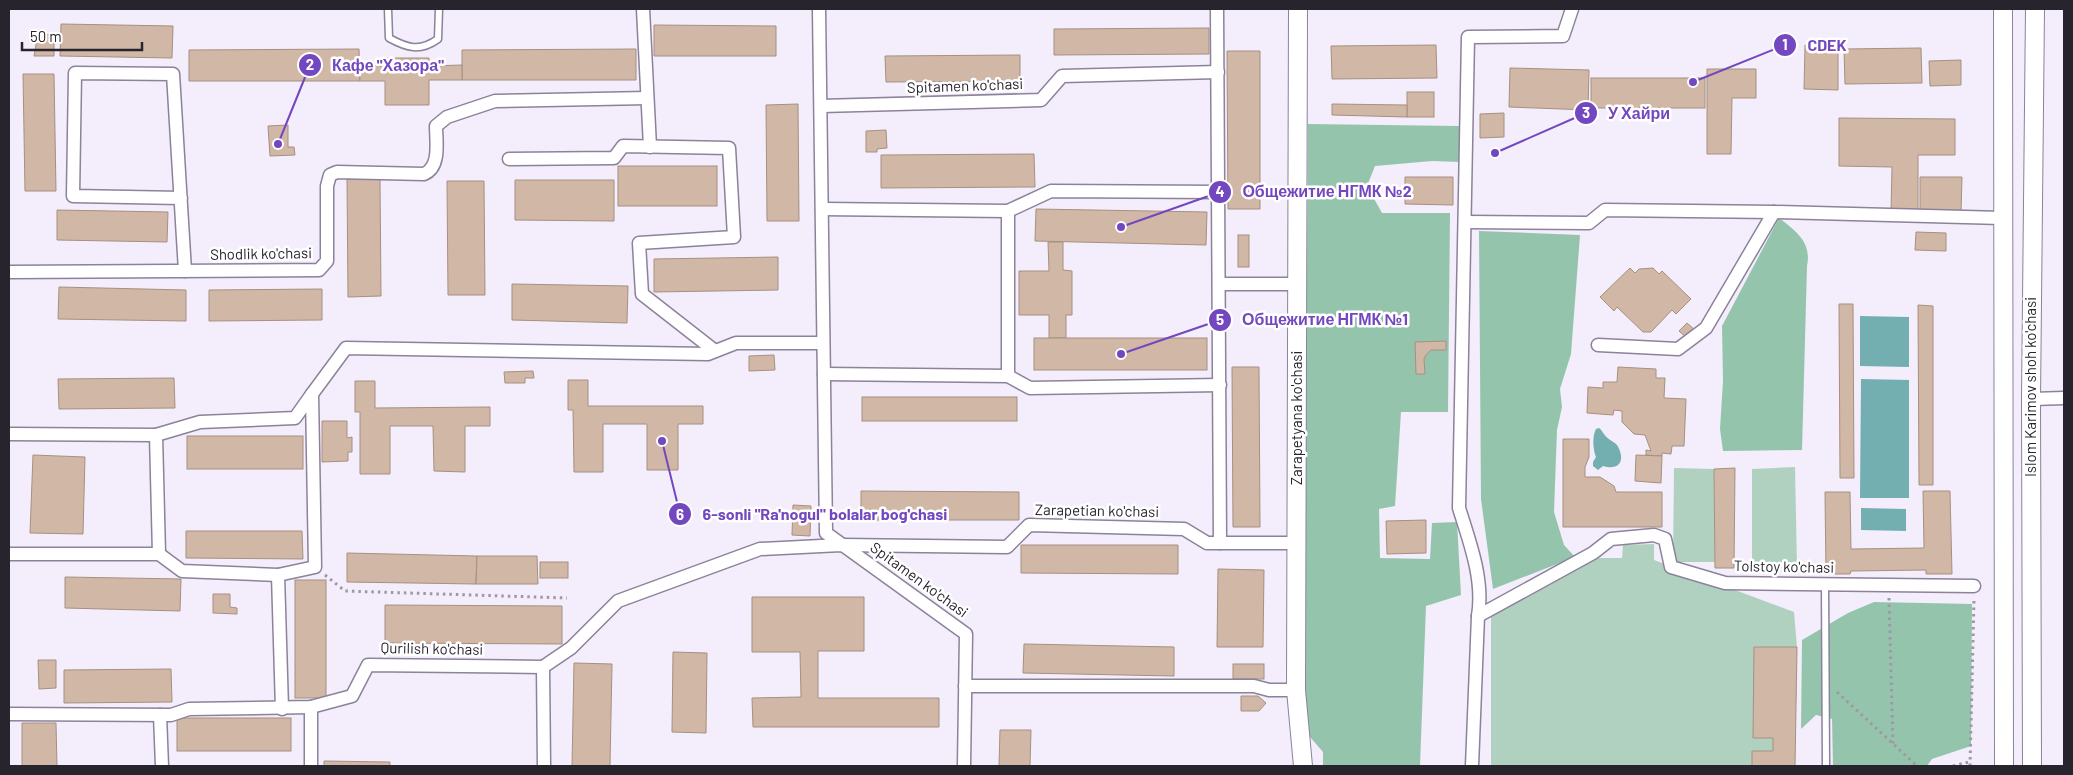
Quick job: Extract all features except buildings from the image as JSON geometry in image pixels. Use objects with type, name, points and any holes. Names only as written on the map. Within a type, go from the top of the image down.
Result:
[{"type":"main road","name":"Zarapetyana ko'chasi","points":[[1298,9],[1296,690],[1303,766]]},
{"type":"main road","name":"Islom Karimov shoh ko'chasi","points":[[2003,9],[2004,766]]},
{"type":"main road","name":"Islom Karimov shoh ko'chasi","points":[[2032,766],[2031,399],[2035,9]]},
{"type":"street","points":[[643,9],[650,147]]},
{"type":"street","name":"Spitamen ko'chasi","points":[[820,9],[826,533],[966,634],[964,766]]},
{"type":"street","points":[[1217,9],[1220,543]]},
{"type":"street","points":[[1472,766],[1480,601],[1474,554],[1459,508],[1466,222],[1468,37],[1563,36],[1572,9]]},
{"type":"street","name":"Spitamen ko'chasi","points":[[821,106],[1041,100],[1062,76],[1218,72]]},
{"type":"street","points":[[181,198],[73,196],[75,73],[173,74],[181,198],[185,271]]},
{"type":"street","name":"Shodlik ko'chasi","points":[[9,272],[320,270],[327,261],[326,186],[330,176],[337,172],[424,174],[431,172],[435,164],[436,126],[447,117],[495,101],[647,98]]},
{"type":"street","points":[[509,159],[614,158],[623,146],[729,148],[734,238],[639,243],[642,294],[716,351]]},
{"type":"street","points":[[822,210],[1008,210],[1051,191],[1219,192]]},
{"type":"street","points":[[1008,210],[1008,376]]},
{"type":"street","points":[[1466,222],[1589,223],[1604,210],[2002,218]]},
{"type":"street","points":[[1598,345],[1678,349],[1706,328],[1774,212]]},
{"type":"street","points":[[1220,284],[1297,284]]},
{"type":"street","points":[[9,434],[156,435],[200,422],[295,418],[346,348],[708,354],[736,342],[823,343]]},
{"type":"street","points":[[824,374],[1008,376],[1030,388],[1220,385]]},
{"type":"street","points":[[9,554],[159,554],[182,571],[278,575],[315,567],[312,394]]},
{"type":"street","points":[[2031,399],[2064,398]]},
{"type":"street","points":[[156,435],[159,554]]},
{"type":"street","name":"Zarapetian ko'chasi","points":[[543,667],[571,648],[618,601],[760,549],[842,545],[1007,547],[1029,525],[1184,529],[1206,543],[1296,543]]},
{"type":"street","name":"Tolstoy ko'chasi","points":[[1478,616],[1593,553],[1612,539],[1654,536],[1665,539],[1671,567],[1725,583],[1974,586]]},
{"type":"street","points":[[278,575],[282,709]]},
{"type":"street","name":"Qurilish ko'chasi","points":[[311,707],[352,696],[368,665],[543,667]]},
{"type":"street","points":[[543,667],[544,766]]},
{"type":"street","points":[[965,686],[1254,686],[1269,690],[1296,690]]},
{"type":"street","points":[[9,714],[171,715],[189,709],[282,709],[311,707],[311,766]]},
{"type":"street","points":[[160,715],[162,766]]},
{"type":"lane","points":[[388,9],[389,38],[399,44],[414,48],[428,46],[438,39],[439,9]]},
{"type":"lane","points":[[1825,584],[1826,766]]},
{"type":"path","points":[[315,567],[346,591],[567,598]]},
{"type":"path","points":[[1888,585],[1893,745]]},
{"type":"path","points":[[1953,766],[1970,764],[1974,586]]},
{"type":"path","points":[[1825,682],[1917,766]]},
{"type":"shaded area","points":[[1308,124],[1459,126],[1460,162],[1432,161],[1375,166],[1367,186],[1382,213],[1450,213],[1448,412],[1401,412],[1395,506],[1379,509],[1380,558],[1430,559],[1432,523],[1457,522],[1461,595],[1426,606],[1420,766],[1323,766],[1323,752],[1304,730]]},
{"type":"shaded area","points":[[1779,218],[1801,238],[1805,244],[1808,258],[1802,450],[1723,451],[1720,429],[1723,381],[1722,326]]},
{"type":"shaded area","points":[[1479,231],[1580,235],[1571,354],[1560,389],[1562,407],[1557,430],[1554,512],[1564,545],[1575,557],[1493,589],[1481,499]]},
{"type":"shaded area","points":[[1860,316],[1909,317],[1909,367],[1860,366]]},
{"type":"shaded area","points":[[1861,379],[1909,380],[1909,498],[1860,498]]},
{"type":"shaded area","points":[[1599,428],[1620,450],[1621,460],[1617,466],[1603,466],[1598,470],[1593,466],[1596,457],[1593,439],[1596,429]]},
{"type":"shaded area","points":[[1795,467],[1797,568],[1752,568],[1752,469]]},
{"type":"shaded area","points":[[1674,468],[1714,469],[1715,562],[1673,562]]},
{"type":"shaded area","points":[[1861,508],[1906,509],[1906,531],[1861,530]]},
{"type":"shaded area","points":[[1654,544],[1654,560],[1794,612],[1797,647],[1795,766],[1491,766],[1491,615],[1599,558],[1622,558],[1623,545]]},
{"type":"shaded area","points":[[1874,602],[1972,604],[1971,746],[1932,759],[1927,766],[1833,766],[1832,719],[1816,715],[1801,729],[1802,640],[1848,613]]},
{"type":"place","name":"CDEK","points":[[1693,82]]},
{"type":"place","name":"Кафе \"Хазора\"","points":[[278,144]]},
{"type":"place","name":"У Хайри","points":[[1495,153]]},
{"type":"place","name":"Общежитие НГМК №2","points":[[1121,227]]},
{"type":"place","name":"Общежитие НГМК №1","points":[[1121,354]]},
{"type":"place","name":"6-sonli \"Ra'nogul\" bolalar bog'chasi","points":[[662,441]]}]
